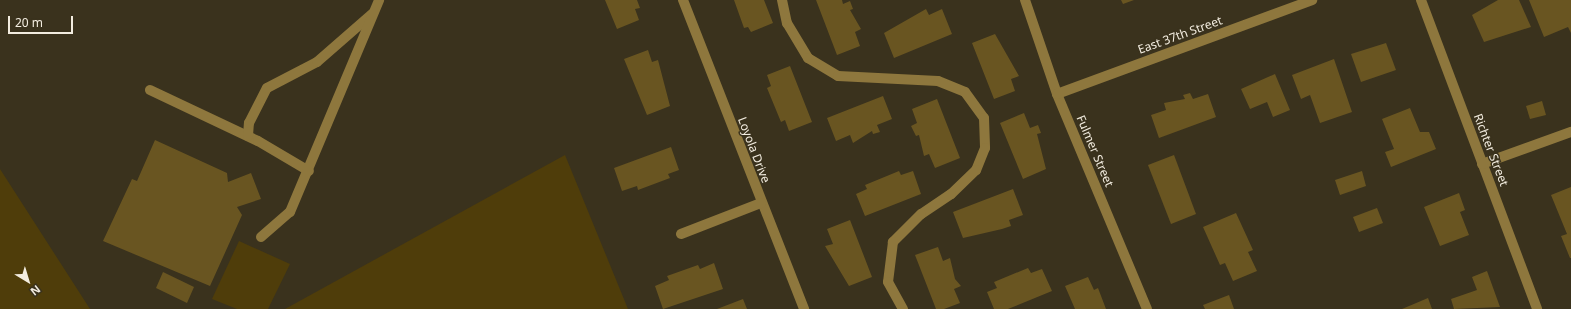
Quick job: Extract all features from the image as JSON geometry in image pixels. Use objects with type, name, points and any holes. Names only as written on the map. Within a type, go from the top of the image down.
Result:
[{"type":"street","points":[[261,237],[290,212],[309,171],[379,0]]},
{"type":"street","name":"Loyola Drive","points":[[683,0],[760,203],[804,309]]},
{"type":"street","points":[[782,0],[787,23],[808,58],[838,76],[938,81],[965,92],[984,118],[985,148],[976,170],[951,194],[921,214],[893,242],[888,282],[903,309]]},
{"type":"street","name":"Fulmer Street","points":[[1025,0],[1057,94],[1147,309]]},
{"type":"street","name":"East 37th Street","points":[[1057,94],[1312,0]]},
{"type":"street","name":"Richter Street","points":[[1421,0],[1537,309]]},
{"type":"street","points":[[248,136],[249,123],[267,88],[317,62],[374,12]]},
{"type":"street","points":[[150,90],[248,136],[309,171]]},
{"type":"street","points":[[1482,164],[1571,132]]},
{"type":"street","points":[[681,234],[760,203]]},
{"type":"shaded area","points":[[565,155],[628,309],[285,309]]},
{"type":"shaded area","points":[[0,169],[90,309],[0,309]]},
{"type":"shaded area","points":[[239,241],[290,264],[268,309],[237,309],[212,299]]},
{"type":"building","points":[[605,0],[637,0],[640,8],[635,9],[639,20],[617,29]]},
{"type":"building","points":[[734,0],[764,0],[773,23],[751,32],[748,27],[744,28]]},
{"type":"building","points":[[816,0],[842,0],[843,4],[850,1],[853,9],[850,10],[861,29],[855,32],[860,46],[837,55]]},
{"type":"building","points":[[1121,0],[1134,0],[1123,4]]},
{"type":"building","points":[[1498,0],[1519,0],[1531,27],[1484,42],[1472,15]]},
{"type":"building","points":[[1529,0],[1571,0],[1571,33],[1568,27],[1544,37]]},
{"type":"building","points":[[926,9],[929,15],[942,9],[952,34],[894,58],[884,33]]},
{"type":"building","points":[[995,34],[1019,76],[1011,79],[1015,91],[994,99],[972,43]]},
{"type":"building","points":[[1386,43],[1396,70],[1361,82],[1351,54]]},
{"type":"building","points":[[648,50],[652,62],[658,60],[670,106],[647,115],[624,59]]},
{"type":"building","points":[[1334,59],[1352,112],[1320,123],[1310,95],[1301,99],[1292,75]]},
{"type":"building","points":[[790,66],[812,122],[789,131],[785,120],[781,122],[767,88],[771,86],[767,75]]},
{"type":"building","points":[[1275,74],[1290,110],[1273,117],[1267,102],[1250,109],[1241,89]]},
{"type":"building","points":[[1190,93],[1193,99],[1208,94],[1216,117],[1159,138],[1151,115],[1166,110],[1164,103],[1185,99],[1183,95]]},
{"type":"building","points":[[883,96],[892,119],[877,125],[880,132],[873,134],[872,131],[853,143],[850,135],[836,141],[827,118]]},
{"type":"building","points":[[937,99],[960,158],[935,168],[929,154],[924,156],[919,135],[916,136],[911,126],[917,123],[912,109]]},
{"type":"building","points":[[1542,101],[1546,115],[1530,119],[1526,106]]},
{"type":"building","points":[[1410,108],[1420,132],[1429,132],[1436,149],[1391,167],[1385,152],[1394,149],[1382,119]]},
{"type":"building","points":[[1024,113],[1030,128],[1038,125],[1041,133],[1037,134],[1046,169],[1023,179],[1000,123]]},
{"type":"building","points":[[155,140],[227,173],[228,182],[251,173],[261,199],[237,207],[242,215],[210,286],[103,241],[132,179],[137,181]]},
{"type":"building","points":[[671,147],[679,170],[668,174],[670,178],[638,190],[637,186],[622,191],[614,168]]},
{"type":"building","points":[[1174,155],[1196,214],[1171,224],[1148,165]]},
{"type":"building","points":[[899,171],[901,175],[913,171],[921,194],[865,216],[856,194],[867,189],[865,185]]},
{"type":"building","points":[[1362,171],[1366,186],[1340,195],[1335,180]]},
{"type":"building","points":[[1571,187],[1570,258],[1561,236],[1567,234],[1551,195]]},
{"type":"building","points":[[1013,189],[1023,215],[1009,220],[1011,226],[963,238],[953,212]]},
{"type":"building","points":[[1459,193],[1465,210],[1460,212],[1469,235],[1440,246],[1424,207]]},
{"type":"building","points":[[1377,208],[1383,223],[1359,232],[1353,217]]},
{"type":"building","points":[[1236,213],[1253,250],[1248,252],[1257,271],[1233,281],[1225,263],[1220,265],[1203,227]]},
{"type":"building","points":[[850,220],[872,277],[849,286],[825,246],[833,244],[827,229]]},
{"type":"building","points":[[938,247],[943,261],[950,258],[955,279],[961,286],[954,289],[960,303],[944,309],[936,309],[915,255]]},
{"type":"building","points":[[714,263],[723,289],[663,309],[655,286],[669,280],[667,276],[698,265],[700,269]]},
{"type":"building","points":[[1028,268],[1031,273],[1042,269],[1052,291],[1008,309],[994,309],[987,292],[997,288],[994,282]]},
{"type":"building","points":[[1487,271],[1500,307],[1454,309],[1451,299],[1477,290],[1472,277]]},
{"type":"building","points":[[163,272],[194,287],[187,303],[156,288]]},
{"type":"building","points":[[1088,277],[1094,290],[1098,288],[1106,309],[1075,309],[1065,286]]},
{"type":"building","points":[[1229,295],[1234,309],[1205,309],[1203,305]]},
{"type":"building","points":[[1428,298],[1432,309],[1402,309]]},
{"type":"building","points":[[743,299],[747,309],[717,309]]}]
